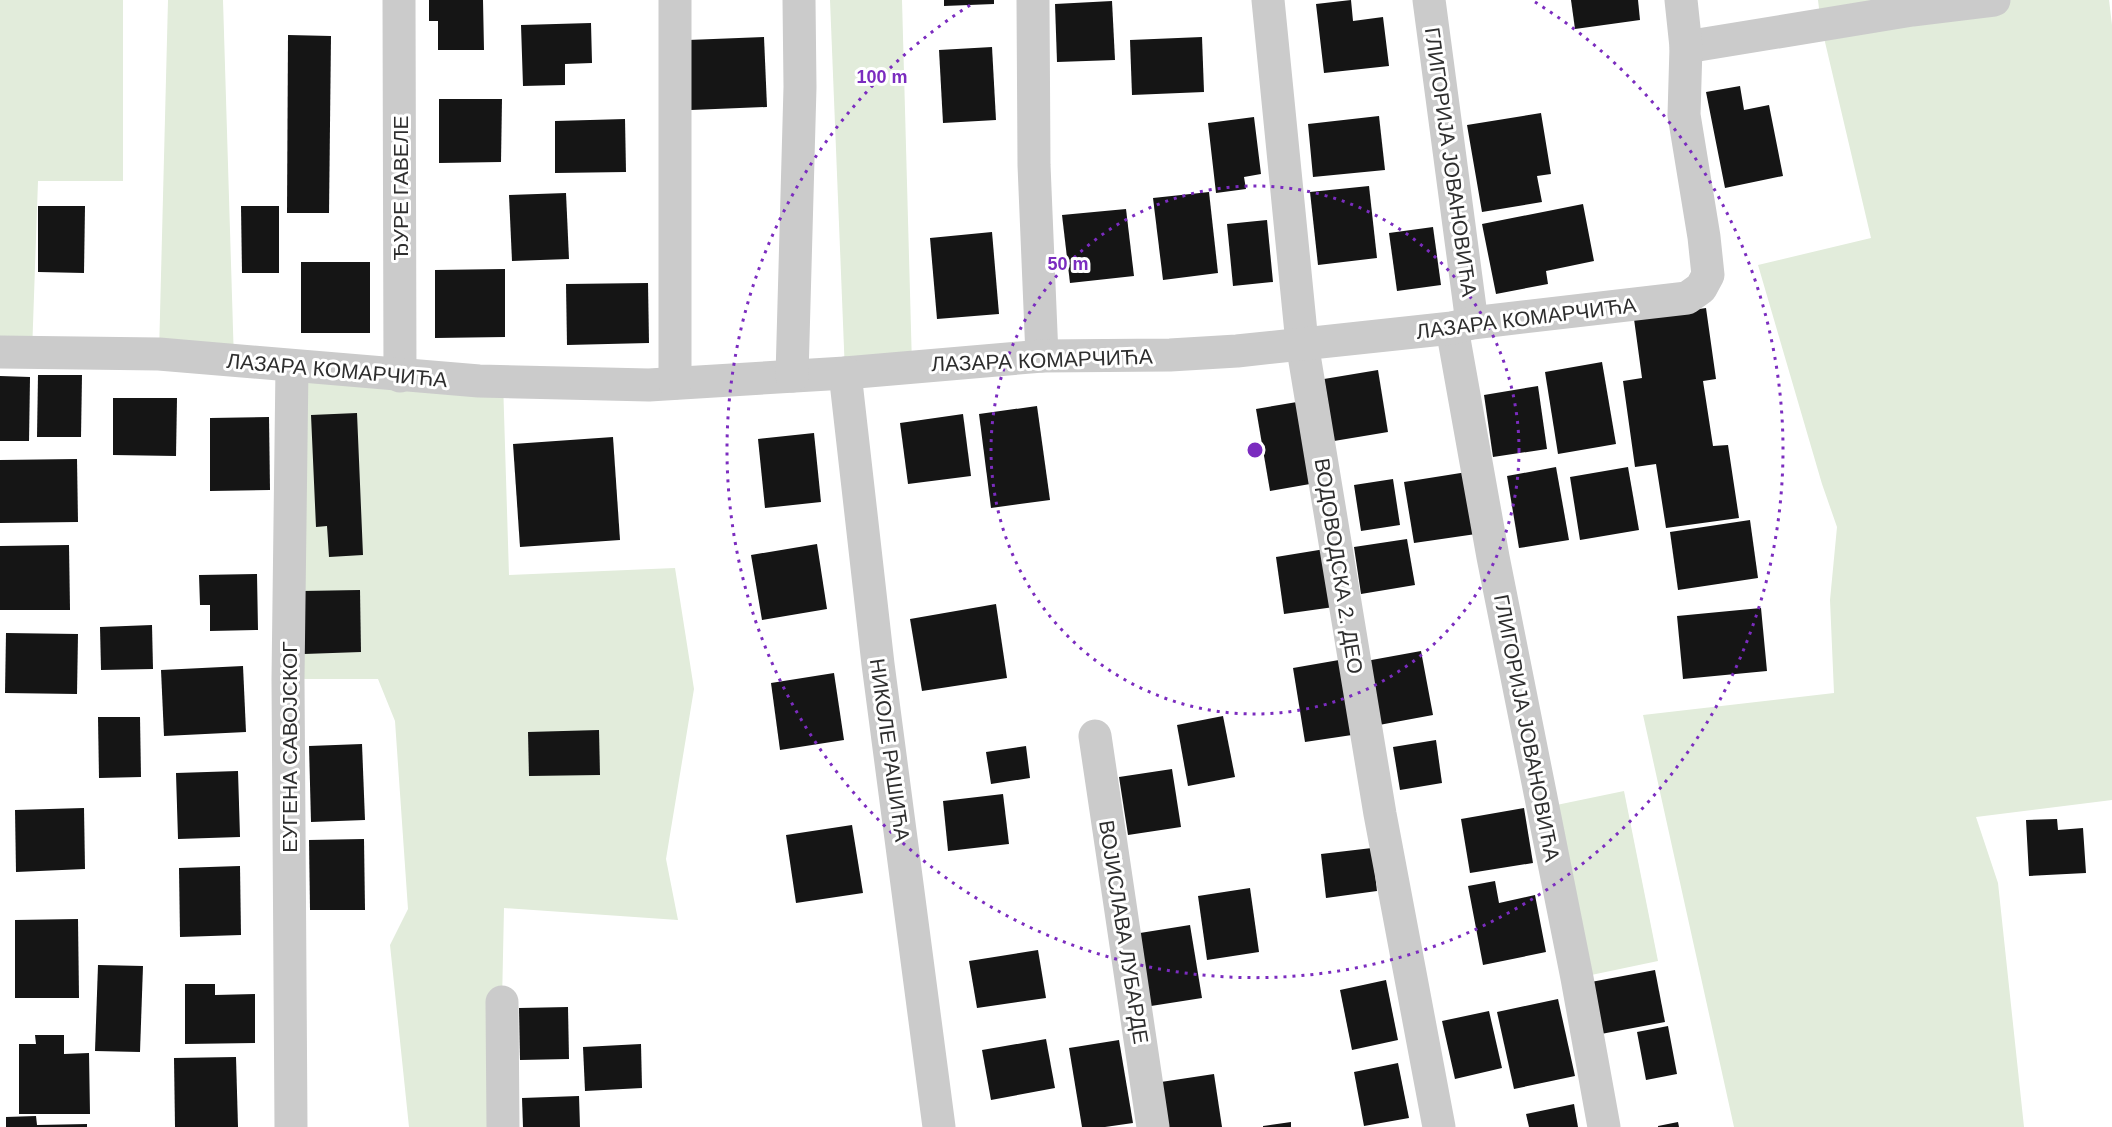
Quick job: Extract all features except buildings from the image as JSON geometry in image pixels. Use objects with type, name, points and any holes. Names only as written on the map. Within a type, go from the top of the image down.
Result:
[{"type":"street","name":"ЂУРЕ ГАВЕЛЕ","points":[[399,0],[400,376]]},
{"type":"street","points":[[675,0],[675,383]]},
{"type":"street","points":[[792,376],[800,87],[799,0]]},
{"type":"street","points":[[1033,0],[1034,165],[1042,356]]},
{"type":"street","name":"ВОДОВОДСКА 2. ДЕО","points":[[1268,0],[1302,343],[1380,814],[1439,1127]]},
{"type":"street","name":"ГЛИГОРИЈА ЈОВАНОВИЋА","points":[[1429,0],[1462,326],[1493,557],[1577,978],[1604,1127]]},
{"type":"street","name":"ЛАЗАРА КОМАРЧИЋА","points":[[0,352],[159,354],[479,381],[649,385],[844,373],[1042,356],[1226,352],[1687,298],[1701,288],[1708,275],[1684,115],[1686,47],[1681,0]]},
{"type":"street","points":[[1686,47],[1819,12],[1912,10],[1994,0]]},
{"type":"street","name":"ЕУГЕНА САВОЈСКОГ","points":[[291,1127],[288,679],[292,366]]},
{"type":"street","name":"НИКОЛЕ РАШИЋА","points":[[844,373],[878,664],[939,1127]]},
{"type":"street","name":"ВОЈИСЛАВА ЛУБАРДЕ","points":[[1095,736],[1153,1127]]},
{"type":"street","points":[[502,1002],[503,1127]]},
{"type":"green space","points":[[0,0],[123,0],[123,181],[38,181],[32,353],[0,352]]},
{"type":"green space","points":[[168,0],[223,0],[234,362],[159,354]]},
{"type":"green space","points":[[830,0],[902,0],[912,366],[845,373]]},
{"type":"green space","points":[[1818,0],[2109,0],[2112,25],[2112,800],[1976,817],[1998,883],[2024,1127],[1734,1127],[1643,715],[1834,693],[1830,600],[1837,527],[1822,484],[1758,265],[1871,238],[1821,25]]},
{"type":"green space","points":[[292,366],[503,381],[509,575],[675,568],[694,689],[666,859],[678,920],[504,908],[502,1002],[504,1127],[409,1127],[390,945],[408,909],[395,721],[378,679],[288,679]]},
{"type":"green space","points":[[1624,791],[1658,961],[1577,978],[1542,808]]}]
